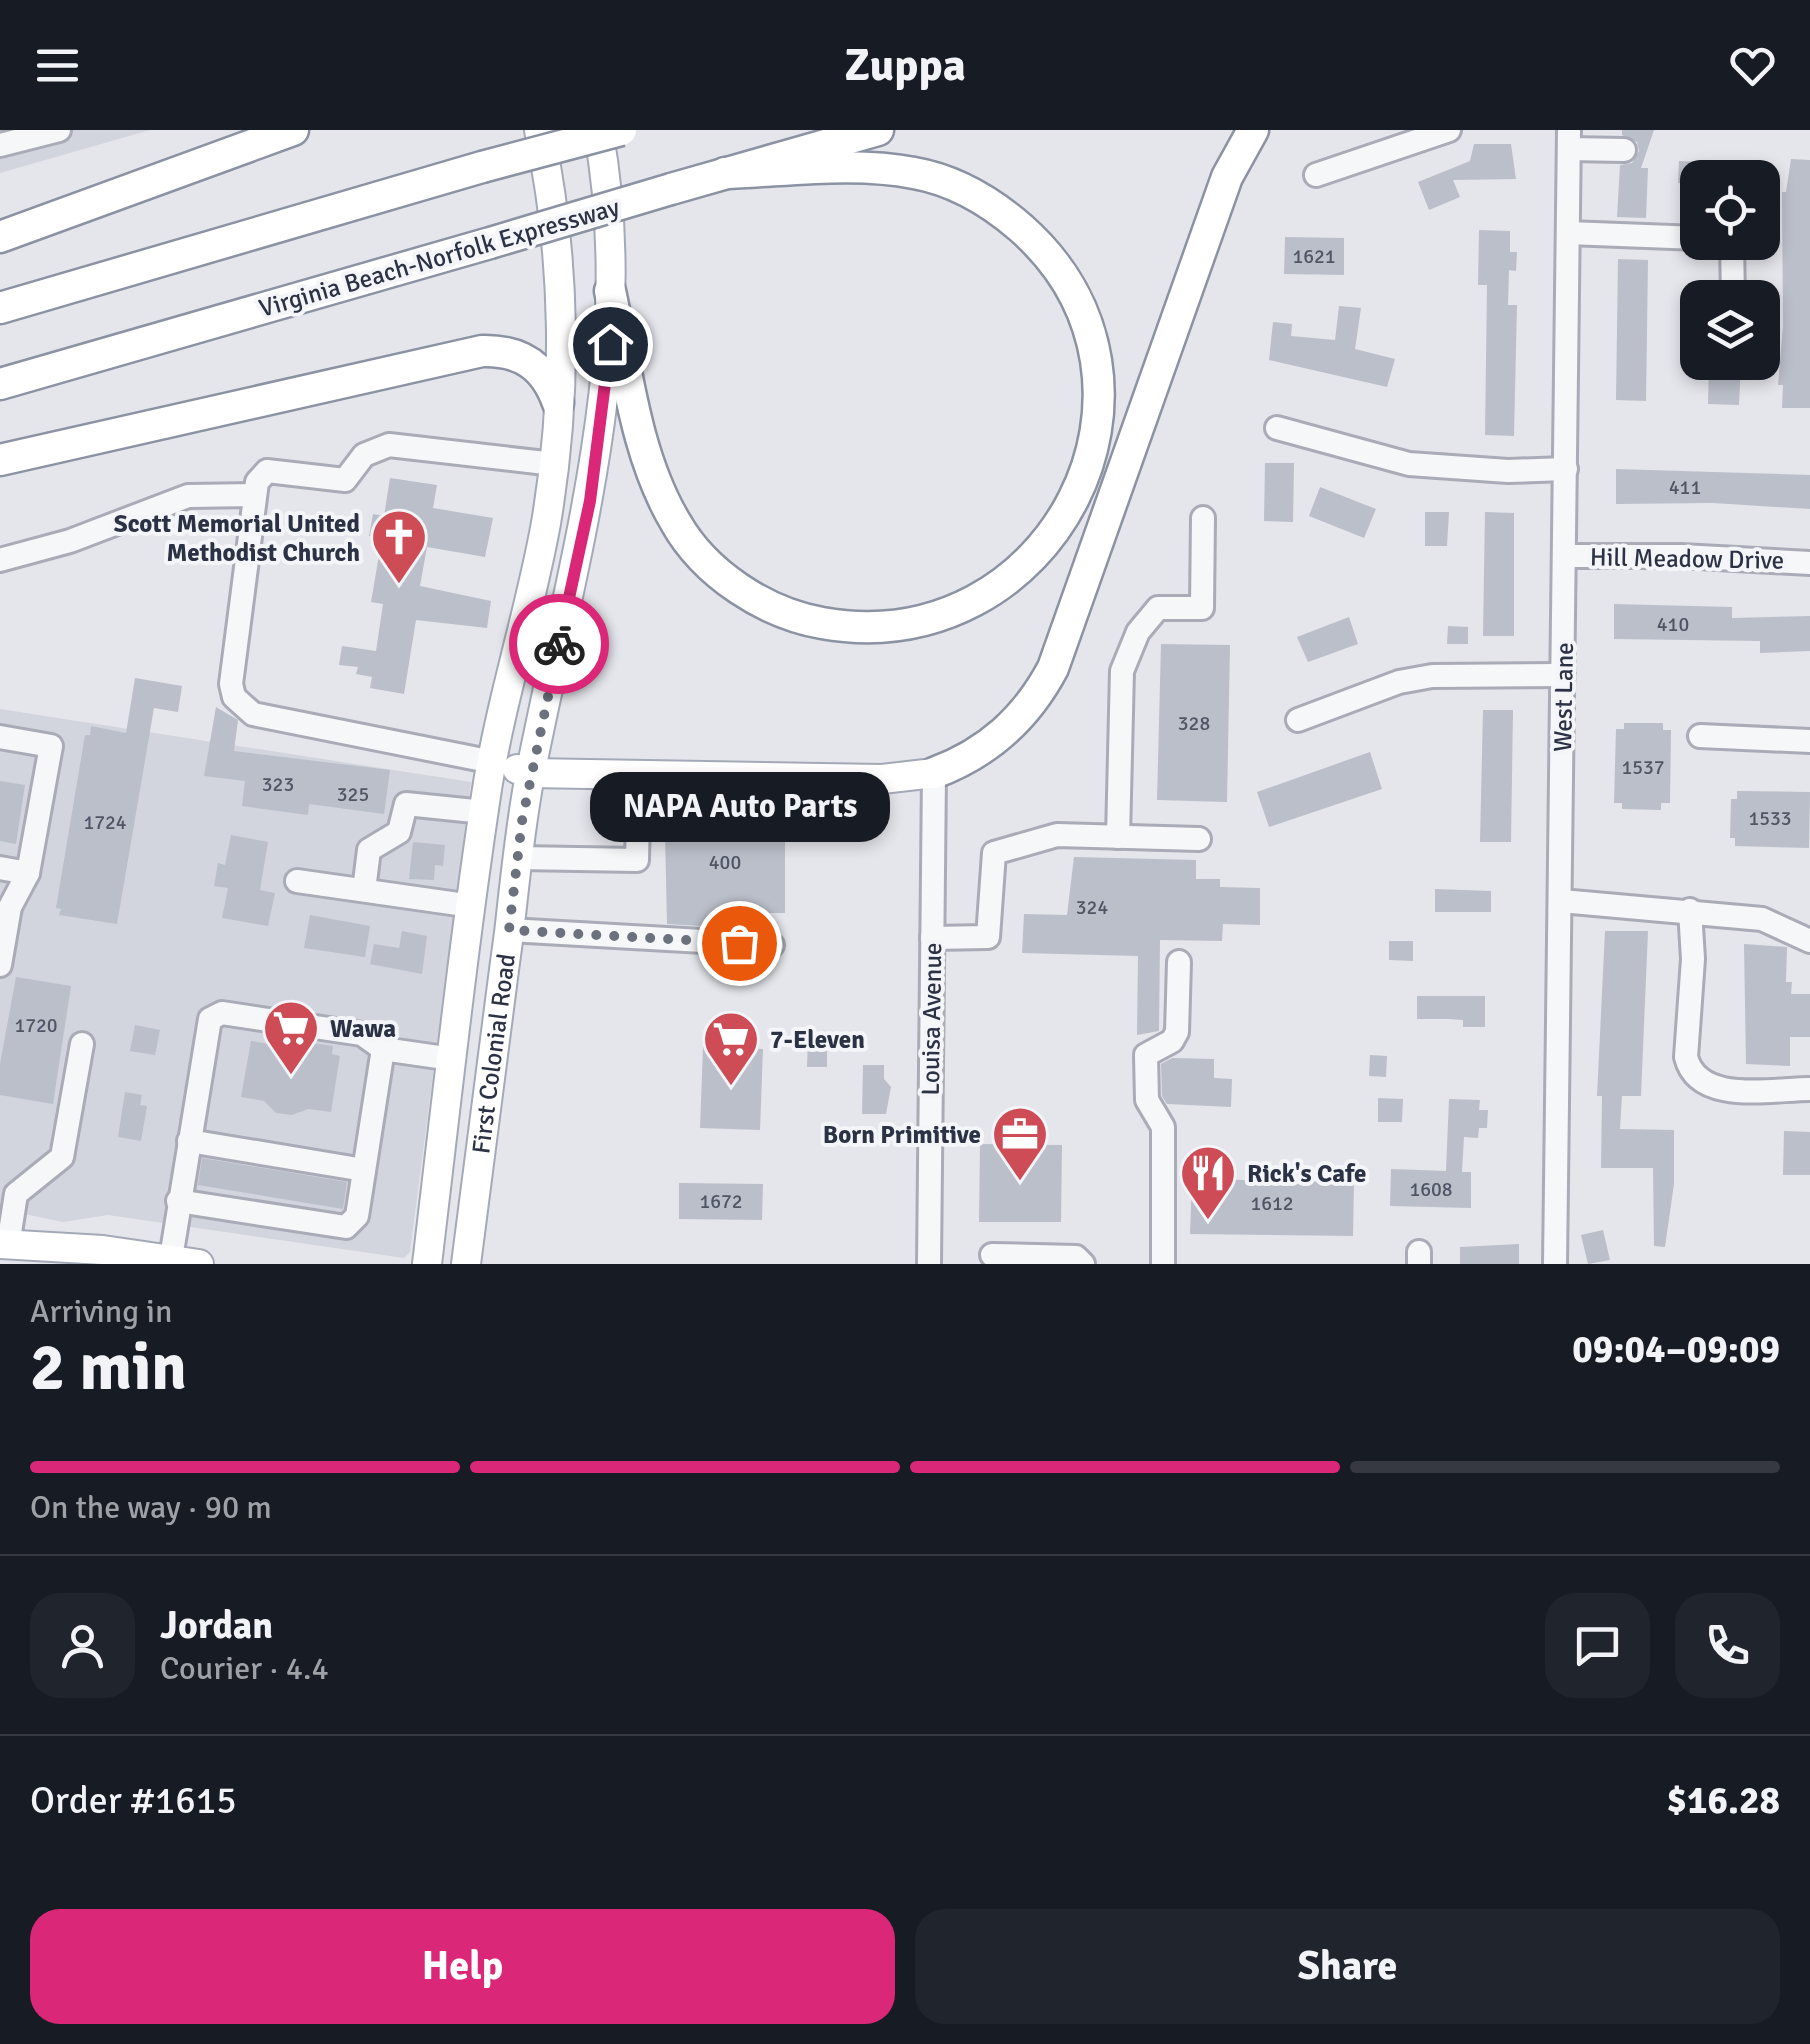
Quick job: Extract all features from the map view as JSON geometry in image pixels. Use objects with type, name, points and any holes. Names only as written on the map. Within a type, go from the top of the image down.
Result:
[{"type":"highway","points":[[0,237],[293,130]]},
{"type":"highway","points":[[0,308],[621,130]]},
{"type":"highway","name":"Virginia Beach-Norfolk Expressway","points":[[0,384],[878,130]]},
{"type":"highway","points":[[934,773],[963,762],[1003,735],[1025,712],[1052,668],[1227,177],[1253,130]]},
{"type":"highway","points":[[610,291],[642,438],[658,487],[688,542],[746,593],[812,621],[880,628],[945,615],[978,600],[1031,560],[1063,520],[1084,479],[1097,413],[1090,346],[1070,289],[1051,260],[1008,217],[976,196],[916,173],[871,168],[725,173]]},
{"type":"highway","points":[[0,460],[482,352],[500,351],[532,362],[541,370],[558,404]]},
{"type":"main road","name":"First Colonial Road","points":[[426,1264],[492,762],[546,524],[554,464],[558,404],[556,224],[539,130]]},
{"type":"main road","name":"First Colonial Road","points":[[466,1264],[530,774],[590,501],[610,355],[605,170],[598,130]]},
{"type":"main road","points":[[492,762],[530,774],[882,779],[934,773]]},
{"type":"main road","points":[[3,1248],[180,1262]]},
{"type":"main road","points":[[3,1248],[30,1264]]},
{"type":"street","points":[[0,145],[60,130]]},
{"type":"street","points":[[1316,175],[1449,130]]},
{"type":"street","points":[[1569,139],[1624,150]]},
{"type":"street","name":"West Lane","points":[[1555,1264],[1569,139]]},
{"type":"street","points":[[1568,233],[1680,237]]},
{"type":"street","points":[[1277,428],[1409,464],[1508,471],[1566,469]]},
{"type":"street","points":[[492,762],[253,714],[242,708],[231,684],[255,495],[260,474],[267,471],[345,480],[364,455],[388,445],[554,464]]},
{"type":"street","points":[[0,560],[70,542],[188,496],[255,495]]},
{"type":"street","points":[[1118,837],[1122,670],[1138,632],[1158,608],[1202,608],[1203,518]]},
{"type":"street","name":"Hill Meadow Drive","points":[[1565,556],[1681,556],[1810,563]]},
{"type":"street","points":[[1298,720],[1399,682],[1432,676],[1563,675]]},
{"type":"street","points":[[1700,736],[1810,741]]},
{"type":"street","points":[[0,737],[50,746],[28,873],[10,907],[0,964]]},
{"type":"street","name":"Louisa Avenue","points":[[929,1264],[934,773]]},
{"type":"street","points":[[518,858],[637,860],[639,774]]},
{"type":"street","points":[[638,812],[778,813],[778,776]]},
{"type":"street","points":[[364,890],[369,850],[398,832],[406,804],[484,812]]},
{"type":"street","points":[[932,938],[988,937],[994,853],[1057,835],[1200,839]]},
{"type":"street","points":[[0,868],[28,873]]},
{"type":"street","points":[[297,881],[472,906]]},
{"type":"street","points":[[1561,901],[1762,919],[1810,942]]},
{"type":"street","points":[[1690,910],[1693,959],[1689,1070],[1696,1080],[1717,1088],[1810,1090]]},
{"type":"street","points":[[509,930],[772,944]]},
{"type":"street","points":[[1162,1264],[1163,1127],[1147,1100],[1146,1055],[1172,1041],[1178,1032],[1179,962]]},
{"type":"street","points":[[180,1262],[178,1201],[210,1019],[222,1013],[362,1034],[383,1049],[452,1060]]},
{"type":"street","points":[[3,1248],[16,1194],[62,1157],[82,1044]]},
{"type":"street","points":[[178,1201],[346,1228],[356,1216],[383,1049]]},
{"type":"street","points":[[189,1141],[364,1170]]},
{"type":"street","points":[[992,1255],[1076,1256],[1083,1264]]},
{"type":"shaded area","points":[[0,130],[150,130],[0,173]]},
{"type":"shaded area","points":[[0,709],[471,782],[410,1252],[404,1258],[108,1215],[63,1222],[0,1209]]},
{"type":"building","points":[[1622,130],[1654,130],[1641,168],[1648,168],[1646,218],[1617,217],[1620,165],[1632,163],[1639,151],[1637,142],[1622,135]]},
{"type":"building","points":[[1474,144],[1511,144],[1516,179],[1453,180],[1460,197],[1429,210],[1418,182],[1470,161]]},
{"type":"building","points":[[1791,159],[1810,160],[1810,408],[1782,408],[1783,385],[1778,385],[1783,326],[1782,192],[1786,192]]},
{"type":"building","points":[[1479,230],[1510,231],[1510,252],[1517,252],[1516,271],[1509,270],[1508,305],[1517,305],[1514,436],[1485,435],[1487,285],[1478,285]]},
{"type":"building","points":[[1285,237],[1344,238],[1344,275],[1284,274]]},
{"type":"building","points":[[1618,259],[1648,260],[1646,401],[1616,400]]},
{"type":"building","points":[[1339,306],[1361,308],[1355,349],[1395,359],[1387,387],[1269,360],[1273,322],[1292,324],[1291,336],[1335,340]]},
{"type":"building","points":[[1709,380],[1740,380],[1739,405],[1708,404]]},
{"type":"building","points":[[1265,463],[1294,463],[1293,522],[1264,521]]},
{"type":"building","points":[[1616,469],[1810,475],[1810,509],[1713,503],[1616,504]]},
{"type":"building","name":"Scott Memorial United Methodist Church","points":[[390,478],[437,485],[433,508],[493,518],[485,557],[427,547],[420,586],[491,601],[487,628],[416,620],[404,694],[370,688],[372,677],[356,674],[358,667],[339,665],[342,646],[376,651],[383,604],[371,602],[382,538],[369,536],[373,514],[384,516]]},
{"type":"building","points":[[1320,487],[1376,509],[1364,538],[1309,516]]},
{"type":"building","points":[[1425,512],[1449,512],[1447,546],[1425,546]]},
{"type":"building","points":[[1485,512],[1514,513],[1514,636],[1483,636]]},
{"type":"building","points":[[1614,604],[1732,607],[1732,618],[1810,616],[1810,651],[1760,653],[1760,641],[1614,639]]},
{"type":"building","points":[[1349,617],[1358,644],[1308,662],[1297,637]]},
{"type":"building","points":[[1448,626],[1468,627],[1468,644],[1447,644]]},
{"type":"building","points":[[1161,644],[1230,645],[1227,802],[1157,800]]},
{"type":"building","points":[[135,678],[182,686],[178,712],[154,708],[117,924],[59,915],[61,909],[56,908],[85,735],[90,735],[91,726],[126,733]]},
{"type":"building","points":[[216,707],[238,720],[234,751],[390,770],[384,814],[309,804],[308,815],[242,806],[245,781],[204,776]]},
{"type":"building","points":[[1483,710],[1513,710],[1511,842],[1480,842]]},
{"type":"building","points":[[1624,723],[1663,723],[1663,730],[1671,730],[1670,803],[1661,803],[1661,810],[1622,809],[1622,803],[1614,803],[1616,729],[1624,729]]},
{"type":"building","points":[[1370,752],[1382,789],[1269,827],[1257,792]]},
{"type":"building","points":[[0,781],[25,785],[16,844],[0,841]]},
{"type":"building","points":[[1737,791],[1810,792],[1809,848],[1735,846],[1735,838],[1730,838],[1731,799],[1737,799]]},
{"type":"building","points":[[676,827],[735,828],[735,835],[785,836],[785,913],[766,913],[765,930],[667,924],[665,834],[676,835]]},
{"type":"building","points":[[231,835],[268,842],[260,890],[275,893],[268,926],[222,918],[228,888],[214,886],[218,863],[225,865]]},
{"type":"building","points":[[413,842],[445,845],[443,866],[435,865],[434,880],[409,879]]},
{"type":"building","points":[[1074,857],[1196,860],[1196,879],[1220,879],[1220,887],[1260,888],[1260,925],[1223,924],[1222,941],[1160,940],[1159,1031],[1137,1035],[1138,956],[1022,953],[1024,914],[1067,915]]},
{"type":"building","points":[[1435,889],[1491,891],[1491,912],[1435,912]]},
{"type":"building","points":[[310,915],[370,926],[365,957],[304,948]]},
{"type":"building","points":[[402,931],[427,936],[422,974],[370,964],[374,944],[399,948]]},
{"type":"building","points":[[1605,931],[1648,931],[1641,1096],[1622,1096],[1620,1129],[1674,1130],[1674,1184],[1665,1247],[1654,1246],[1653,1168],[1601,1168],[1602,1096],[1597,1096]]},
{"type":"building","points":[[1389,941],[1413,941],[1413,961],[1389,960]]},
{"type":"building","points":[[1744,944],[1787,947],[1786,982],[1792,982],[1791,994],[1810,994],[1810,1037],[1790,1037],[1790,1066],[1746,1064]]},
{"type":"building","points":[[16,977],[71,986],[53,1104],[0,1095],[0,1064]]},
{"type":"building","points":[[1417,996],[1485,996],[1485,1027],[1463,1027],[1463,1020],[1417,1019]]},
{"type":"building","points":[[135,1025],[160,1030],[155,1055],[130,1051]]},
{"type":"building","points":[[808,1039],[827,1039],[827,1067],[807,1067]]},
{"type":"building","name":"Wawa","points":[[251,1041],[311,1051],[313,1043],[333,1046],[332,1054],[340,1056],[331,1112],[308,1109],[292,1115],[276,1113],[264,1101],[241,1097]]},
{"type":"building","name":"7-Eleven","points":[[703,1047],[763,1049],[760,1130],[700,1128]]},
{"type":"building","points":[[1370,1055],[1387,1056],[1386,1077],[1369,1076]]},
{"type":"building","points":[[1172,1058],[1214,1059],[1214,1078],[1232,1079],[1231,1107],[1167,1104],[1162,1096],[1161,1064]]},
{"type":"building","points":[[863,1065],[884,1065],[884,1079],[891,1087],[886,1114],[862,1114]]},
{"type":"building","points":[[125,1092],[142,1095],[140,1105],[147,1106],[141,1141],[118,1137]]},
{"type":"building","points":[[1378,1098],[1403,1099],[1402,1122],[1378,1122]]},
{"type":"building","points":[[1449,1099],[1480,1100],[1479,1110],[1488,1110],[1487,1128],[1479,1128],[1478,1138],[1464,1137],[1462,1172],[1471,1172],[1471,1208],[1390,1206],[1391,1169],[1446,1171]]},
{"type":"building","points":[[1784,1131],[1810,1132],[1810,1175],[1783,1175]]},
{"type":"building","name":"Born Primitive","points":[[980,1144],[1062,1145],[1061,1222],[979,1222]]},
{"type":"building","points":[[202,1158],[347,1182],[343,1209],[198,1185]]},
{"type":"building","points":[[1192,1179],[1354,1182],[1353,1236],[1190,1234]]},
{"type":"building","points":[[679,1183],[763,1184],[762,1220],[679,1219]]},
{"type":"building","points":[[1603,1230],[1610,1260],[1588,1264],[1581,1235]]},
{"type":"building","points":[[1519,1244],[1519,1264],[1460,1264],[1460,1247]]},
{"type":"way so far","points":[[559,644],[530,774],[509,930],[739,943]]},
{"type":"place","name":"Scott Memorial United Methodist Church","points":[[399,586]]},
{"type":"place","name":"NAPA Auto Parts","points":[[739,943]]},
{"type":"place","name":"Wawa","points":[[291,1077]]},
{"type":"place","name":"7-Eleven","points":[[731,1088]]},
{"type":"place","name":"Born Primitive","points":[[1020,1183]]},
{"type":"place","name":"Rick's Cafe","points":[[1208,1222]]},
{"type":"route","points":[[559,644],[590,501],[610,344]]}]
